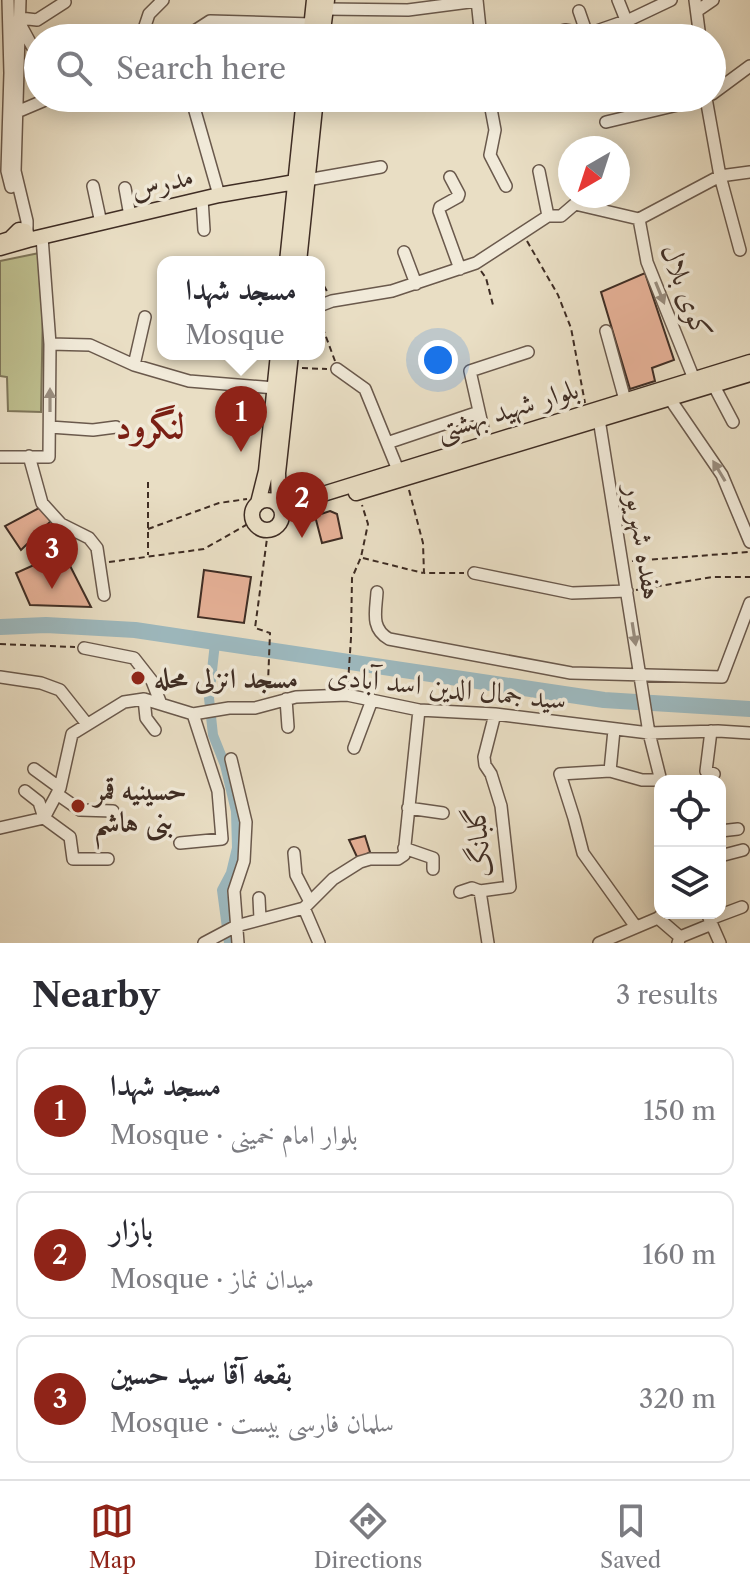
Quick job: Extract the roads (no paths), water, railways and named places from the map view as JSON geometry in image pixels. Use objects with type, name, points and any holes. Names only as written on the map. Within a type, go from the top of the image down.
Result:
[{"type":"main road","points":[[314,24],[322,3]]},
{"type":"main road","points":[[322,3],[322,24]]},
{"type":"main road","points":[[299,256],[303,112]]},
{"type":"main road","points":[[288,256],[313,112]]},
{"type":"main road","name":"مدرس","points":[[0,248],[29,235],[301,181]]},
{"type":"main road","points":[[0,242],[29,235]]},
{"type":"main road","points":[[277,360],[266,471],[253,511],[253,521],[259,528],[268,531],[280,524],[278,473],[290,361]]},
{"type":"main road","name":"بلوار شهید بهشتی","points":[[281,509],[593,415],[625,400],[750,362]]},
{"type":"main road","name":"بلوار شهید بهشتی","points":[[281,509],[359,492],[486,442],[670,399],[750,374]]},
{"type":"main road","points":[[259,499],[269,500],[281,509]]},
{"type":"street","points":[[0,457],[49,457],[50,344],[15,171],[20,0]]},
{"type":"street","points":[[146,24],[149,14],[163,0]]},
{"type":"street","points":[[322,3],[408,10],[477,0],[480,24]]},
{"type":"street","points":[[618,0],[626,20]]},
{"type":"street","points":[[616,24],[671,0]]},
{"type":"street","points":[[696,6],[713,0]]},
{"type":"street","points":[[20,21],[37,20],[65,2]]},
{"type":"street","points":[[5,6],[10,73],[7,171],[21,220],[29,235]]},
{"type":"street","points":[[579,11],[584,24]]},
{"type":"street","points":[[20,21],[24,29]]},
{"type":"street","points":[[205,24],[210,21],[240,24]]},
{"type":"street","points":[[726,84],[750,66]]},
{"type":"street","points":[[17,112],[24,109]]},
{"type":"street","points":[[195,112],[219,195]]},
{"type":"street","points":[[492,112],[495,130],[490,155],[506,186]]},
{"type":"street","points":[[606,122],[648,112]]},
{"type":"street","points":[[709,112],[720,176],[740,250]]},
{"type":"street","points":[[301,181],[381,167]]},
{"type":"street","points":[[539,171],[548,216]]},
{"type":"street","points":[[325,304],[392,291],[476,263],[548,216],[561,216],[575,204],[639,219],[720,176],[750,172]]},
{"type":"street","points":[[450,177],[459,194],[440,207],[439,211],[460,269]]},
{"type":"street","points":[[93,186],[101,223]]},
{"type":"street","points":[[125,188],[130,216]]},
{"type":"street","points":[[202,199],[204,230]]},
{"type":"street","name":"کوی بلال","points":[[639,219],[647,262],[694,379]]},
{"type":"street","points":[[404,252],[416,284]]},
{"type":"street","points":[[134,365],[145,317]]},
{"type":"street","points":[[606,331],[625,400]]},
{"type":"street","points":[[50,344],[90,345],[134,365],[189,381],[275,388]]},
{"type":"street","points":[[486,442],[470,371],[528,352]]},
{"type":"street","points":[[337,369],[365,389],[402,474]]},
{"type":"street","points":[[714,386],[733,422]]},
{"type":"street","points":[[670,399],[722,475],[750,542]]},
{"type":"street","points":[[387,443],[479,412]]},
{"type":"street","name":"هفده شهریور","points":[[593,415],[623,562],[649,733]]},
{"type":"street","points":[[50,427],[93,430],[116,427]]},
{"type":"street","points":[[29,456],[42,503],[61,524],[89,538],[97,548],[104,595]]},
{"type":"street","points":[[474,573],[572,593],[627,591]]},
{"type":"street","points":[[377,592],[375,627],[389,639],[571,673],[597,674],[722,677],[747,620],[750,603]]},
{"type":"street","points":[[84,648],[134,658],[152,681],[161,704]]},
{"type":"street","points":[[0,677],[41,683],[60,690],[87,724]]},
{"type":"street","name":"سید جمال الدین اسد آبادی","points":[[193,714],[229,708],[255,708],[291,698],[347,695],[419,710],[495,714],[614,730],[750,733]]},
{"type":"street","points":[[288,727],[291,698]]},
{"type":"street","points":[[144,699],[146,718],[155,730]]},
{"type":"street","points":[[0,828],[44,818],[59,791],[72,734],[124,702],[144,699],[193,714],[218,791],[222,839],[180,843]]},
{"type":"street","points":[[354,748],[372,700]]},
{"type":"street","points":[[208,940],[236,926],[307,905],[333,879],[360,862],[398,859],[404,855],[419,710]]},
{"type":"street","name":"گلبانگ","points":[[488,943],[480,891],[510,887],[501,806],[484,757],[495,714]]},
{"type":"street","points":[[610,771],[614,730]]},
{"type":"street","points":[[711,731],[706,771],[714,774]]},
{"type":"street","points":[[649,733],[659,775]]},
{"type":"street","points":[[231,759],[246,822],[244,861],[234,891],[238,943]]},
{"type":"street","points":[[34,769],[80,810],[113,811]]},
{"type":"street","points":[[636,927],[583,853],[560,774],[610,771],[642,780],[654,780]]},
{"type":"street","points":[[25,791],[39,802],[44,818],[70,837],[73,859],[108,859]]},
{"type":"street","points":[[408,808],[443,813]]},
{"type":"street","points":[[726,830],[738,829]]},
{"type":"street","points":[[404,848],[433,858],[433,869]]},
{"type":"street","points":[[726,854],[743,850]]},
{"type":"street","points":[[294,853],[296,875],[319,943]]},
{"type":"street","points":[[460,892],[472,888],[480,891]]},
{"type":"street","points":[[259,898],[260,919]]},
{"type":"street","points":[[726,913],[742,907]]},
{"type":"street","points":[[599,943],[654,918]]},
{"type":"street","points":[[664,919],[679,940],[710,919],[720,943]]},
{"type":"waterway","points":[[0,627],[46,625],[135,630],[604,700],[750,709]]},
{"type":"waterway","points":[[215,643],[209,698],[213,735],[225,765],[236,811],[237,848],[231,873],[222,890],[229,943]]},
{"type":"place","name":"مسجد شهدا","points":[[241,452]]},
{"type":"place","name":"بازار","points":[[302,538]]},
{"type":"place","name":"بقعه آقا سید حسین","points":[[52,589]]},
{"type":"place","name":"مسجد انزلی محله","points":[[138,678]]},
{"type":"place","name":"حسینیه قمر بنی هاشم","points":[[78,806]]},
{"type":"district","name":"لنگرود","points":[[150,425]]}]
